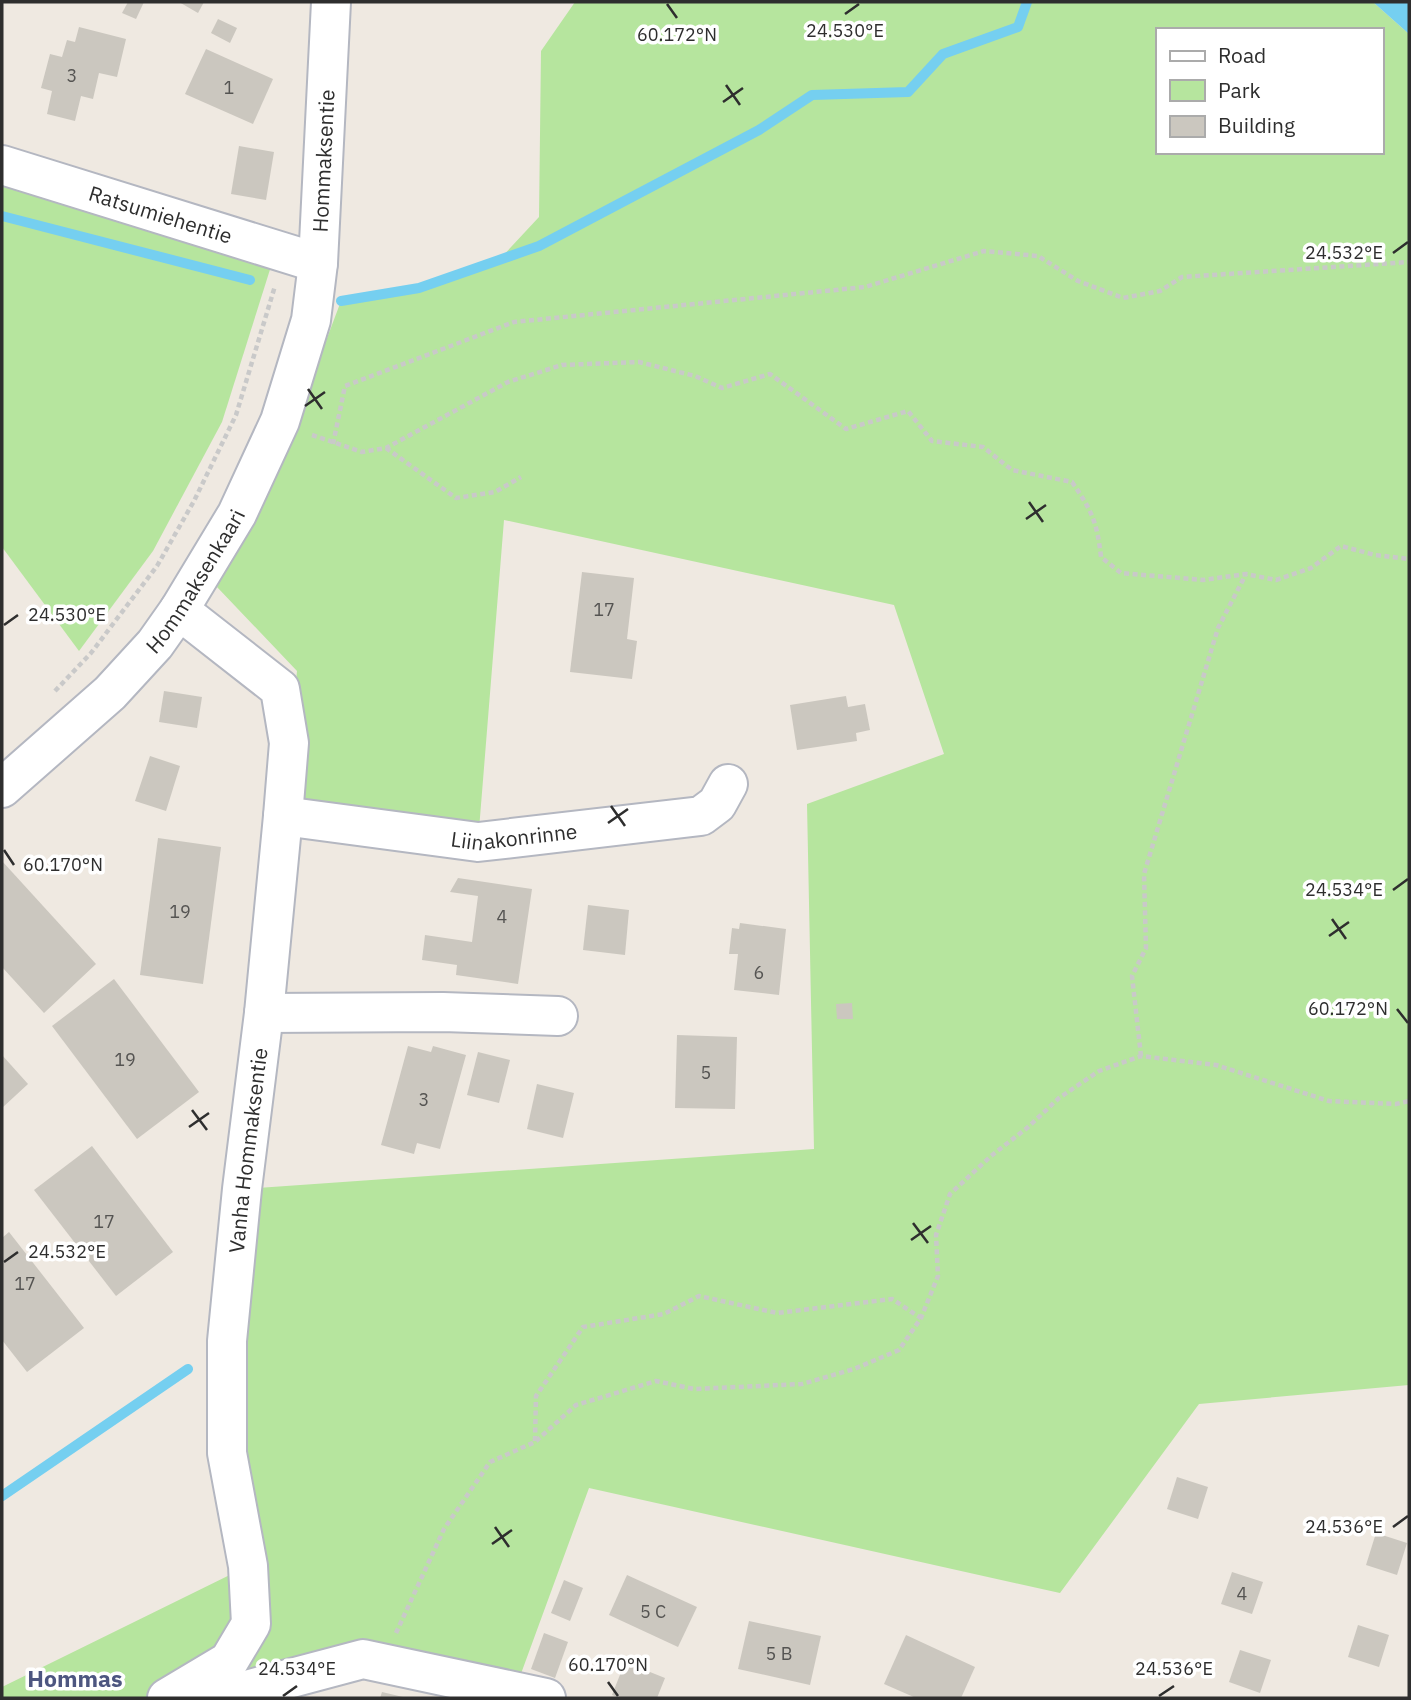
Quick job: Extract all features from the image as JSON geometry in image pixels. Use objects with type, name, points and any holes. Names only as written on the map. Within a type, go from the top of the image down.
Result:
[{"type":"street","name":"Hommaksentie","points":[[311,320],[302,258],[331,2]]},
{"type":"street","name":"Ratsumiehentie","points":[[2,165],[302,258]]},
{"type":"street","name":"Hommaksenkaari","points":[[2,788],[110,693],[155,644],[179,610],[237,514],[280,421],[311,320]]},
{"type":"street","name":"Vanha Hommaksentie","points":[[175,1694],[229,1661],[251,1625],[248,1566],[227,1453],[227,1341],[242,1189],[264,1013],[289,743],[280,689],[179,610]]},
{"type":"street","name":"Liinakonrinne","points":[[283,816],[478,842],[701,816],[717,804],[728,784]]},
{"type":"street","points":[[264,1013],[443,1012],[558,1016]]},
{"type":"street","points":[[175,1694],[239,1692],[363,1659],[546,1698]]},
{"type":"path","points":[[333,444],[345,386],[514,322],[865,287],[984,251],[1038,256],[1078,281],[1123,298],[1160,290],[1182,277],[1409,262]]},
{"type":"path","points":[[47,700],[91,653],[157,566],[194,501],[236,415],[302,258]]},
{"type":"path","points":[[280,421],[333,444],[362,452],[386,448],[508,382],[562,365],[639,362],[695,376],[722,388],[769,374],[846,429],[908,411],[932,441],[983,447],[1012,470],[1072,482],[1090,508],[1098,527],[1101,557],[1121,573],[1203,580],[1246,574],[1276,580],[1311,568],[1341,546],[1375,555],[1409,559]]},
{"type":"path","points":[[386,448],[456,498],[495,492],[521,477]]},
{"type":"path","points":[[1141,1056],[1132,976],[1146,948],[1144,874],[1218,628],[1246,574]]},
{"type":"path","points":[[382,1663],[444,1528],[490,1462],[535,1441],[576,1405],[656,1381],[694,1389],[802,1384],[854,1369],[899,1350],[921,1318],[938,1276],[936,1235],[950,1194],[1059,1098],[1099,1071],[1141,1056],[1216,1065],[1329,1101],[1396,1104],[1409,1101]]},
{"type":"path","points":[[535,1441],[536,1396],[583,1328],[664,1314],[699,1296],[777,1313],[892,1299],[921,1318]]},
{"type":"green space","points":[[575,2],[1373,2],[1409,34],[1409,1385],[1199,1404],[1060,1593],[589,1488],[515,1690],[363,1659],[167,1698],[2,1698],[2,1687],[248,1566],[242,1189],[814,1149],[807,804],[944,754],[894,605],[504,520],[478,842],[283,816],[297,671],[217,587],[280,463],[341,301],[419,288],[499,260],[539,217],[541,51]]},
{"type":"green space","points":[[2,186],[273,260],[222,422],[153,551],[79,651],[2,547]]},
{"type":"water","points":[[1373,2],[1409,2],[1409,34]]},
{"type":"building","points":[[128,2],[144,2],[136,19],[122,13]]},
{"type":"building","points":[[179,2],[204,2],[198,13]]},
{"type":"building","points":[[218,19],[237,28],[230,43],[211,33]]},
{"type":"building","points":[[79,27],[126,39],[117,77],[99,73],[93,99],[81,96],[75,121],[47,114],[52,91],[41,88],[50,54],[62,57],[67,40],[75,42]]},
{"type":"building","points":[[206,49],[273,79],[253,124],[185,94]]},
{"type":"building","points":[[239,146],[274,152],[266,200],[231,194]]},
{"type":"building","points":[[582,572],[634,578],[627,639],[637,641],[632,679],[570,672]]},
{"type":"building","points":[[164,691],[202,697],[197,728],[159,722]]},
{"type":"building","points":[[846,696],[848,707],[865,704],[870,730],[856,733],[857,741],[797,750],[790,705]]},
{"type":"building","points":[[150,756],[180,766],[166,811],[135,801]]},
{"type":"building","points":[[158,838],[221,847],[203,984],[140,975]]},
{"type":"building","points":[[2,861],[96,964],[44,1013],[2,967]]},
{"type":"building","points":[[458,878],[532,889],[518,984],[456,975],[457,965],[422,960],[425,935],[472,942],[478,896],[450,892]]},
{"type":"building","points":[[588,905],[629,910],[625,955],[583,950]]},
{"type":"building","points":[[740,923],[786,929],[779,995],[734,990],[738,954],[729,954],[732,928],[739,929]]},
{"type":"building","points":[[114,979],[199,1092],[137,1139],[52,1026]]},
{"type":"building","points":[[852,1003],[853,1019],[837,1019],[836,1004]]},
{"type":"building","points":[[677,1035],[737,1037],[735,1109],[675,1108]]},
{"type":"building","points":[[408,1046],[431,1052],[433,1046],[466,1055],[440,1149],[417,1143],[414,1154],[381,1145]]},
{"type":"building","points":[[478,1052],[510,1060],[499,1103],[467,1095]]},
{"type":"building","points":[[2,1055],[28,1084],[2,1108]]},
{"type":"building","points":[[537,1084],[574,1093],[563,1138],[527,1129]]},
{"type":"building","points":[[92,1146],[173,1252],[116,1296],[34,1190]]},
{"type":"building","points":[[9,1232],[84,1328],[27,1372],[2,1340],[2,1238]]},
{"type":"building","points":[[1177,1477],[1208,1487],[1198,1519],[1167,1509]]},
{"type":"building","points":[[1376,1533],[1407,1543],[1397,1575],[1366,1565]]},
{"type":"building","points":[[1232,1572],[1263,1582],[1252,1614],[1221,1604]]},
{"type":"building","points":[[627,1575],[697,1607],[678,1647],[609,1615]]},
{"type":"building","points":[[564,1580],[583,1588],[570,1621],[551,1613]]},
{"type":"building","points":[[749,1621],[821,1636],[810,1685],[738,1669]]},
{"type":"building","points":[[1358,1625],[1389,1635],[1379,1667],[1348,1657]]},
{"type":"building","points":[[544,1633],[568,1642],[555,1678],[531,1669]]},
{"type":"building","points":[[906,1635],[975,1667],[961,1698],[916,1698],[884,1684]]},
{"type":"building","points":[[1240,1650],[1271,1660],[1260,1693],[1229,1682]]},
{"type":"building","points":[[625,1662],[665,1678],[657,1698],[620,1698],[612,1695]]},
{"type":"building","points":[[382,1692],[403,1697],[403,1698],[380,1698]]},
{"type":"waterway","points":[[341,301],[419,288],[539,246],[759,130],[812,95],[908,92],[943,54],[1018,27],[1027,2]]},
{"type":"waterway","points":[[2,216],[250,280]]},
{"type":"waterway","points":[[2,1496],[188,1369]]},
{"type":"district","name":"Hommas","points":[[75,1678]]}]
